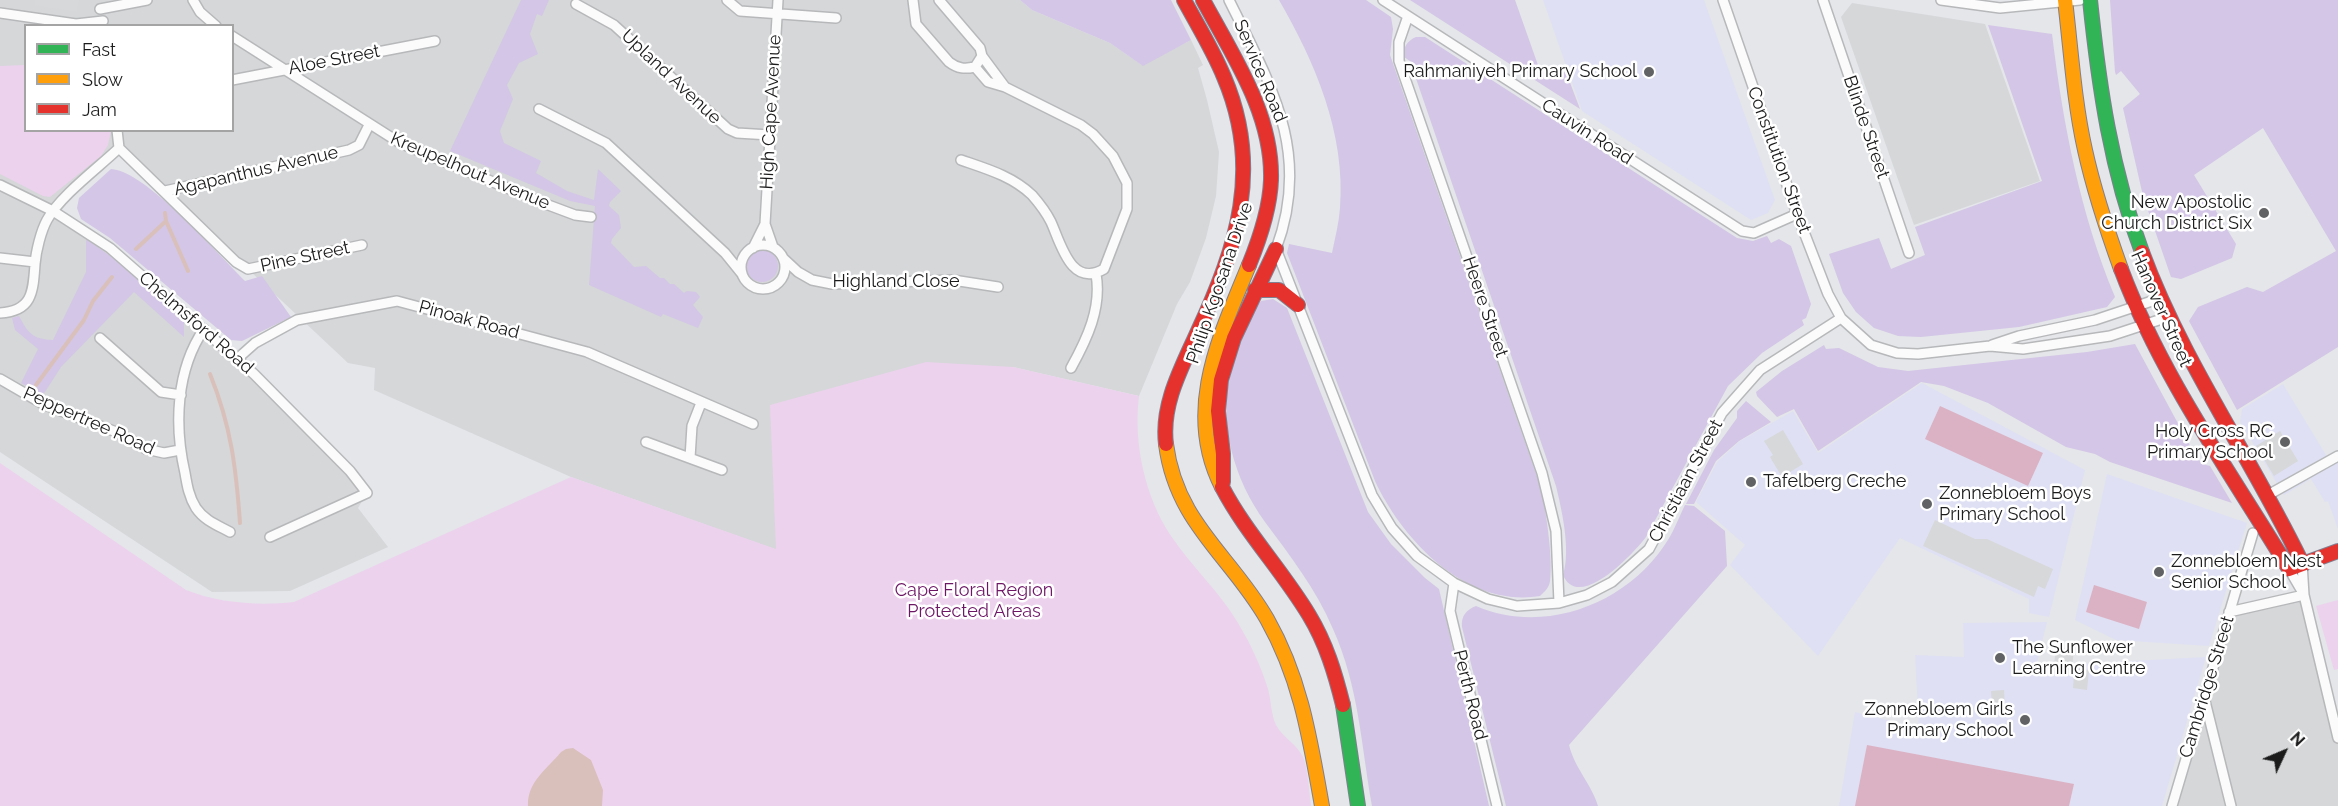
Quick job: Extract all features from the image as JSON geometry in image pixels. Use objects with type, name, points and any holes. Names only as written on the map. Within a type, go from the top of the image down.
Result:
[{"type":"main road","name":"Philip Kgosana Drive","points":[[1184,0],[1229,89],[1241,136],[1245,182],[1244,203],[1231,256],[1169,402],[1165,434],[1169,463],[1184,508],[1257,601],[1292,672],[1304,710],[1322,806]]},
{"type":"main road","name":"Philip Kgosana Drive","points":[[1203,0],[1256,104],[1265,130],[1270,156],[1271,182],[1260,235],[1215,350],[1206,388],[1205,432],[1209,454],[1224,491],[1240,519],[1309,614],[1328,651],[1340,693],[1358,806]]},
{"type":"main road","name":"Hanover Street","points":[[2090,0],[2103,109],[2119,180],[2138,243],[2168,317],[2222,419],[2268,495],[2296,566]]},
{"type":"main road","name":"Hanover Street","points":[[2065,1],[2079,112],[2089,169],[2104,222],[2136,307],[2200,430],[2296,566]]},
{"type":"main road","points":[[1224,491],[1218,411],[1221,380],[1234,338],[1276,249]]},
{"type":"main road","points":[[1255,290],[1279,290],[1298,305]]},
{"type":"main road","points":[[2296,566],[2338,550]]},
{"type":"street","points":[[0,13],[76,24],[104,23],[99,5],[147,0]]},
{"type":"street","points":[[193,0],[200,12],[214,24]]},
{"type":"street","points":[[727,0],[740,10],[777,15],[836,18]]},
{"type":"street","name":"High Cape Avenue","points":[[773,247],[765,224],[778,0]]},
{"type":"street","points":[[913,0],[916,24],[949,62],[956,67],[966,69],[975,67],[981,56]]},
{"type":"street","points":[[939,0],[974,40],[981,56],[1005,87]]},
{"type":"street","name":"Service Road","points":[[1229,0],[1274,93],[1285,129],[1290,163],[1289,197],[1286,218],[1276,249]]},
{"type":"street","name":"Cauvin Road","points":[[1383,0],[1742,231],[1754,233],[1797,214]]},
{"type":"street","name":"Blinde Street","points":[[1823,0],[1909,253]]},
{"type":"street","points":[[1941,0],[2000,8],[2080,0]]},
{"type":"street","name":"Constitution Street","points":[[1725,1],[1797,214],[1828,294],[1841,318]]},
{"type":"street","name":"Upland Avenue","points":[[576,3],[614,25],[728,129],[737,133],[770,135]]},
{"type":"street","name":"Heere Street","points":[[1408,16],[1398,51],[1400,61],[1542,473],[1556,531],[1559,603]]},
{"type":"street","name":"Kreupelhout Avenue","points":[[234,37],[400,143],[575,215],[591,217]]},
{"type":"street","name":"Aloe Street","points":[[234,80],[435,40]]},
{"type":"street","points":[[962,160],[1005,176],[1017,183],[1042,208],[1071,265],[1078,272],[1095,274],[1104,269],[1127,209],[1127,183],[1121,170],[1103,144],[1081,124],[1005,87],[988,82],[975,67]]},
{"type":"street","points":[[539,109],[606,143],[725,253],[746,282],[753,287],[771,288],[778,283],[784,276],[786,267],[784,259],[773,247],[763,245],[753,248],[745,255],[741,264],[742,274]]},
{"type":"street","name":"Agapanthus Avenue","points":[[165,191],[349,150],[359,145],[369,125]]},
{"type":"street","points":[[117,132],[119,148],[165,191]]},
{"type":"street","points":[[0,313],[14,312],[28,300],[33,289],[35,262],[45,225],[53,211],[119,148]]},
{"type":"street","name":"Chelmsford Road","points":[[0,184],[53,211],[110,248],[237,359],[350,471],[367,493],[270,537]]},
{"type":"street","name":"Pine Street","points":[[165,191],[236,262],[248,269],[362,245]]},
{"type":"street","name":"High Cape Avenue","points":[[753,248],[765,224]]},
{"type":"street","name":"Christiaan Street","points":[[1276,249],[1372,495],[1392,528],[1417,556],[1454,583],[1488,599],[1517,606],[1559,603],[1587,595],[1612,582],[1649,549],[1722,413],[1760,370],[1841,318]]},
{"type":"street","points":[[725,253],[745,255]]},
{"type":"street","points":[[0,258],[35,262]]},
{"type":"street","name":"Highland Close","points":[[784,259],[798,272],[812,280],[832,284],[952,280],[998,287]]},
{"type":"street","points":[[784,276],[798,272]]},
{"type":"street","points":[[1071,368],[1091,325],[1097,303],[1098,285],[1095,274]]},
{"type":"street","points":[[1990,346],[2019,336],[2095,320],[2161,298]]},
{"type":"street","name":"Pinoak Road","points":[[237,359],[255,343],[297,320],[397,301],[588,352],[753,424]]},
{"type":"street","points":[[1841,318],[1871,345],[1897,353],[1918,354],[1990,346],[2037,348],[2110,336],[2168,317]]},
{"type":"street","points":[[204,329],[193,345],[187,361],[178,430],[180,450],[192,502],[206,518],[230,532]]},
{"type":"street","points":[[100,338],[161,392],[181,395]]},
{"type":"street","name":"Peppertree Road","points":[[0,379],[45,405],[119,433],[146,449],[164,453],[180,450]]},
{"type":"street","points":[[690,458],[692,426],[701,403]]},
{"type":"street","points":[[646,442],[722,470]]},
{"type":"street","points":[[2268,495],[2338,456]]},
{"type":"street","name":"Cambridge Street","points":[[2172,806],[2253,533]]},
{"type":"street","points":[[2296,566],[2338,738]]},
{"type":"street","name":"Perth Road","points":[[1454,583],[1450,611],[1497,806]]},
{"type":"street","points":[[2229,612],[2304,595]]},
{"type":"street","points":[[2204,694],[2231,806]]},
{"type":"shaded area","points":[[0,0],[1020,0],[1032,10],[1110,43],[1142,65],[1191,40],[1203,65],[1198,68],[1219,152],[1216,196],[1206,238],[1190,282],[1177,304],[1139,396],[1013,367],[777,550],[571,477],[374,390],[375,368],[348,363],[119,148],[54,210],[110,248],[204,329],[367,493],[358,508],[388,547],[290,591],[212,592],[0,452]]},
{"type":"shaded area","points":[[35,0],[79,0],[77,12],[34,5]]},
{"type":"shaded area","points":[[521,0],[549,0],[542,16],[537,14],[530,34],[538,54],[519,63],[507,85],[513,99],[500,131],[504,143],[541,161],[536,173],[567,191],[594,200],[598,169],[621,191],[609,206],[619,215],[621,228],[611,243],[634,267],[646,266],[684,293],[696,292],[700,297],[693,305],[703,317],[698,328],[663,314],[661,317],[589,285],[595,206],[570,201],[450,151]]},
{"type":"shaded area","points":[[1020,0],[1171,0],[1191,40],[1143,66],[1110,43],[1032,10]]},
{"type":"shaded area","points":[[1279,0],[1366,0],[1391,17],[1393,29],[1390,55],[1542,491],[1549,536],[1551,571],[1549,586],[1540,596],[1513,597],[1487,592],[1463,581],[1420,547],[1387,504],[1375,481],[1287,253],[1289,244],[1332,253],[1338,225],[1341,180],[1333,126],[1325,100],[1305,48]]},
{"type":"shaded area","points":[[1410,0],[1515,0],[1539,68],[1566,72],[1580,109]]},
{"type":"shaded area","name":"Rahmaniyeh Primary School","points":[[1543,0],[1704,0],[1775,200],[1768,213],[1751,220],[1582,111]]},
{"type":"shaded area","points":[[2110,0],[2338,0],[2338,347],[2237,410],[2189,321],[2198,307],[2247,287],[2263,292],[2336,251],[2263,128],[2194,175],[2236,244],[2232,258],[2181,279],[2171,277],[2143,196],[2123,108],[2140,94],[2121,71],[2116,75],[2115,72]]},
{"type":"shaded area","points":[[1852,3],[1985,24],[2040,181],[1914,225],[1841,17]]},
{"type":"shaded area","points":[[1988,25],[2052,34],[2074,168],[2092,233],[2115,297],[2107,307],[2019,327],[1921,337],[1898,336],[1874,328],[1856,312],[1843,293],[1829,254],[1879,238],[1891,269],[1925,255],[1915,227],[2042,181]]},
{"type":"shaded area","points":[[1416,37],[1425,37],[1737,238],[1753,241],[1767,236],[1771,243],[1779,239],[1791,246],[1811,304],[1806,318],[1802,320],[1804,325],[1762,353],[1728,386],[1646,537],[1618,566],[1593,584],[1581,587],[1571,585],[1563,575],[1566,542],[1556,486],[1410,61],[1404,57],[1406,45]]},
{"type":"shaded area","points":[[111,169],[126,173],[162,198],[245,281],[262,276],[291,317],[242,341],[231,340],[110,238],[81,219],[77,208],[79,198]]},
{"type":"shaded area","points":[[86,239],[113,258],[179,315],[184,322],[184,337],[134,292],[61,367],[43,395],[21,383],[38,349],[15,330],[12,318],[19,316],[32,334],[53,340],[86,272]]},
{"type":"shaded area","points":[[762,250],[774,254],[778,266],[774,278],[762,282],[750,278],[746,266],[750,254]]},
{"type":"shaded area","points":[[1273,299],[1287,308],[1368,512],[1391,544],[1439,589],[1489,806],[1372,806],[1354,694],[1342,651],[1311,587],[1265,522],[1245,488],[1237,469],[1228,431],[1227,392],[1233,363],[1258,304],[1261,301]]},
{"type":"shaded area","points":[[2135,344],[2194,453],[2202,464],[2210,466],[2232,503],[2110,462],[2095,454],[2066,447],[1988,403],[1944,386],[1921,382],[1818,451],[1794,409],[1777,417],[1757,396],[1756,392],[1782,371],[1824,345],[1826,349],[1839,348],[1878,367],[1908,371],[2087,352]]},
{"type":"shaded area","name":"Zonnebloem Boys Primary School","points":[[1922,383],[2085,470],[2049,617],[2029,613],[2029,599],[1900,538],[1818,656],[1730,565],[1745,545],[1696,502],[1717,462],[1740,441],[1793,411],[1818,453]]},
{"type":"shaded area","name":"Holy Cross RC Primary School","points":[[2283,384],[2332,465],[2338,462],[2338,529],[2328,501],[2325,502],[2311,479],[2284,495],[2240,422],[2242,409]]},
{"type":"shaded area","points":[[1746,401],[1771,422],[1739,441],[1716,461],[1694,504],[1686,504],[1714,450],[1737,418],[1737,411]]},
{"type":"shaded area","points":[[1940,406],[2043,453],[2028,486],[1925,439]]},
{"type":"shaded area","points":[[1783,430],[1803,464],[1782,477],[1764,441]]},
{"type":"shaded area","points":[[2280,431],[2298,461],[2274,476],[2256,446]]},
{"type":"shaded area","name":"Zonnebloem Nest Senior School","points":[[2107,474],[2247,523],[2209,646],[2116,640],[2075,620]]},
{"type":"shaded area","points":[[1685,505],[1694,506],[1725,531],[1727,566],[1569,745],[1598,806],[1506,806],[1462,627],[1465,614],[1476,606],[1502,614],[1528,617],[1554,615],[1580,609],[1605,599],[1647,567],[1667,541]]},
{"type":"shaded area","points":[[1935,520],[1975,539],[1987,539],[2053,569],[2045,589],[2038,586],[2034,597],[1923,546]]},
{"type":"shaded area","points":[[2094,585],[2147,602],[2139,629],[2086,612]]},
{"type":"shaded area","points":[[2304,595],[2338,738],[2338,806],[2172,806],[2229,612]]},
{"type":"shaded area","name":"Zonnebloem Girls Primary School","points":[[2047,622],[2036,666],[2206,657],[2162,806],[1839,806],[1855,712],[1919,728],[1915,655],[1964,657],[1963,623]]},
{"type":"shaded area","points":[[2056,647],[2074,649],[2072,668],[2089,670],[2087,690],[2073,688],[2074,675],[2053,673]]},
{"type":"shaded area","points":[[2004,690],[2005,707],[1992,708],[1991,691]]},
{"type":"shaded area","points":[[1867,745],[2074,784],[2069,806],[1855,806]]},
{"type":"shaded area","points":[[573,748],[591,760],[603,790],[602,806],[528,806],[531,790],[539,776],[561,752]]},
{"type":"green space","points":[[24,65],[24,132],[111,132],[108,145],[101,156],[50,197],[43,196],[0,174],[0,66]]},
{"type":"green space","name":"Cape Floral Region Protected Areas","points":[[926,362],[1013,367],[1139,396],[1140,451],[1154,504],[1171,536],[1222,600],[1247,639],[1265,680],[1276,725],[1297,748],[1305,762],[1311,806],[0,806],[0,463],[186,590],[212,598],[239,602],[267,604],[294,602],[571,477],[776,549],[770,405]]},
{"type":"green space","points":[[2338,600],[2338,669],[2334,670],[2316,606]]},
{"type":"waterway","points":[[165,213],[166,221],[188,271]]},
{"type":"waterway","points":[[136,249],[166,221]]},
{"type":"waterway","points":[[36,385],[84,320],[93,301],[112,277]]},
{"type":"waterway","points":[[210,374],[228,429],[237,483],[240,523]]},
{"type":"traffic: fast","points":[[2090,0],[2114,159],[2142,252]]},
{"type":"traffic: fast","points":[[1343,705],[1358,806]]},
{"type":"traffic: slow","points":[[2065,0],[2081,132],[2092,180],[2121,269]]},
{"type":"traffic: slow","points":[[1222,487],[1211,459],[1206,430],[1206,402],[1217,346],[1249,265]]},
{"type":"traffic: slow","points":[[1166,444],[1172,472],[1181,496],[1207,538],[1253,597],[1279,642],[1303,710],[1322,806]]},
{"type":"traffic: jam","points":[[1166,444],[1165,429],[1174,386],[1212,300],[1234,238],[1243,175],[1242,143],[1236,111],[1220,67],[1184,0]]},
{"type":"traffic: jam","points":[[1203,0],[1249,86],[1265,132],[1270,156],[1269,202],[1261,234],[1249,265]]},
{"type":"traffic: jam","points":[[1223,482],[1223,454],[1218,411],[1221,380],[1234,338],[1276,249]]},
{"type":"traffic: jam","points":[[2142,252],[2177,333],[2302,563]]},
{"type":"traffic: jam","points":[[2121,269],[2156,348],[2176,386],[2289,569],[2338,551]]},
{"type":"traffic: jam","points":[[1255,290],[1279,290],[1298,305]]},
{"type":"traffic: jam","points":[[1222,487],[1315,626],[1329,658],[1343,705]]},
{"type":"place","name":"Rahmaniyeh Primary School","points":[[1649,72]]},
{"type":"place","name":"New Apostolic Church District Six","points":[[2264,213]]},
{"type":"place","name":"Holy Cross RC Primary School","points":[[2285,442]]},
{"type":"place","name":"Tafelberg Creche","points":[[1751,482]]},
{"type":"place","name":"Zonnebloem Boys Primary School","points":[[1927,504]]},
{"type":"place","name":"Zonnebloem Nest Senior School","points":[[2159,572]]},
{"type":"place","name":"The Sunflower Learning Centre","points":[[2000,658]]},
{"type":"place","name":"Zonnebloem Girls Primary School","points":[[2025,720]]}]
